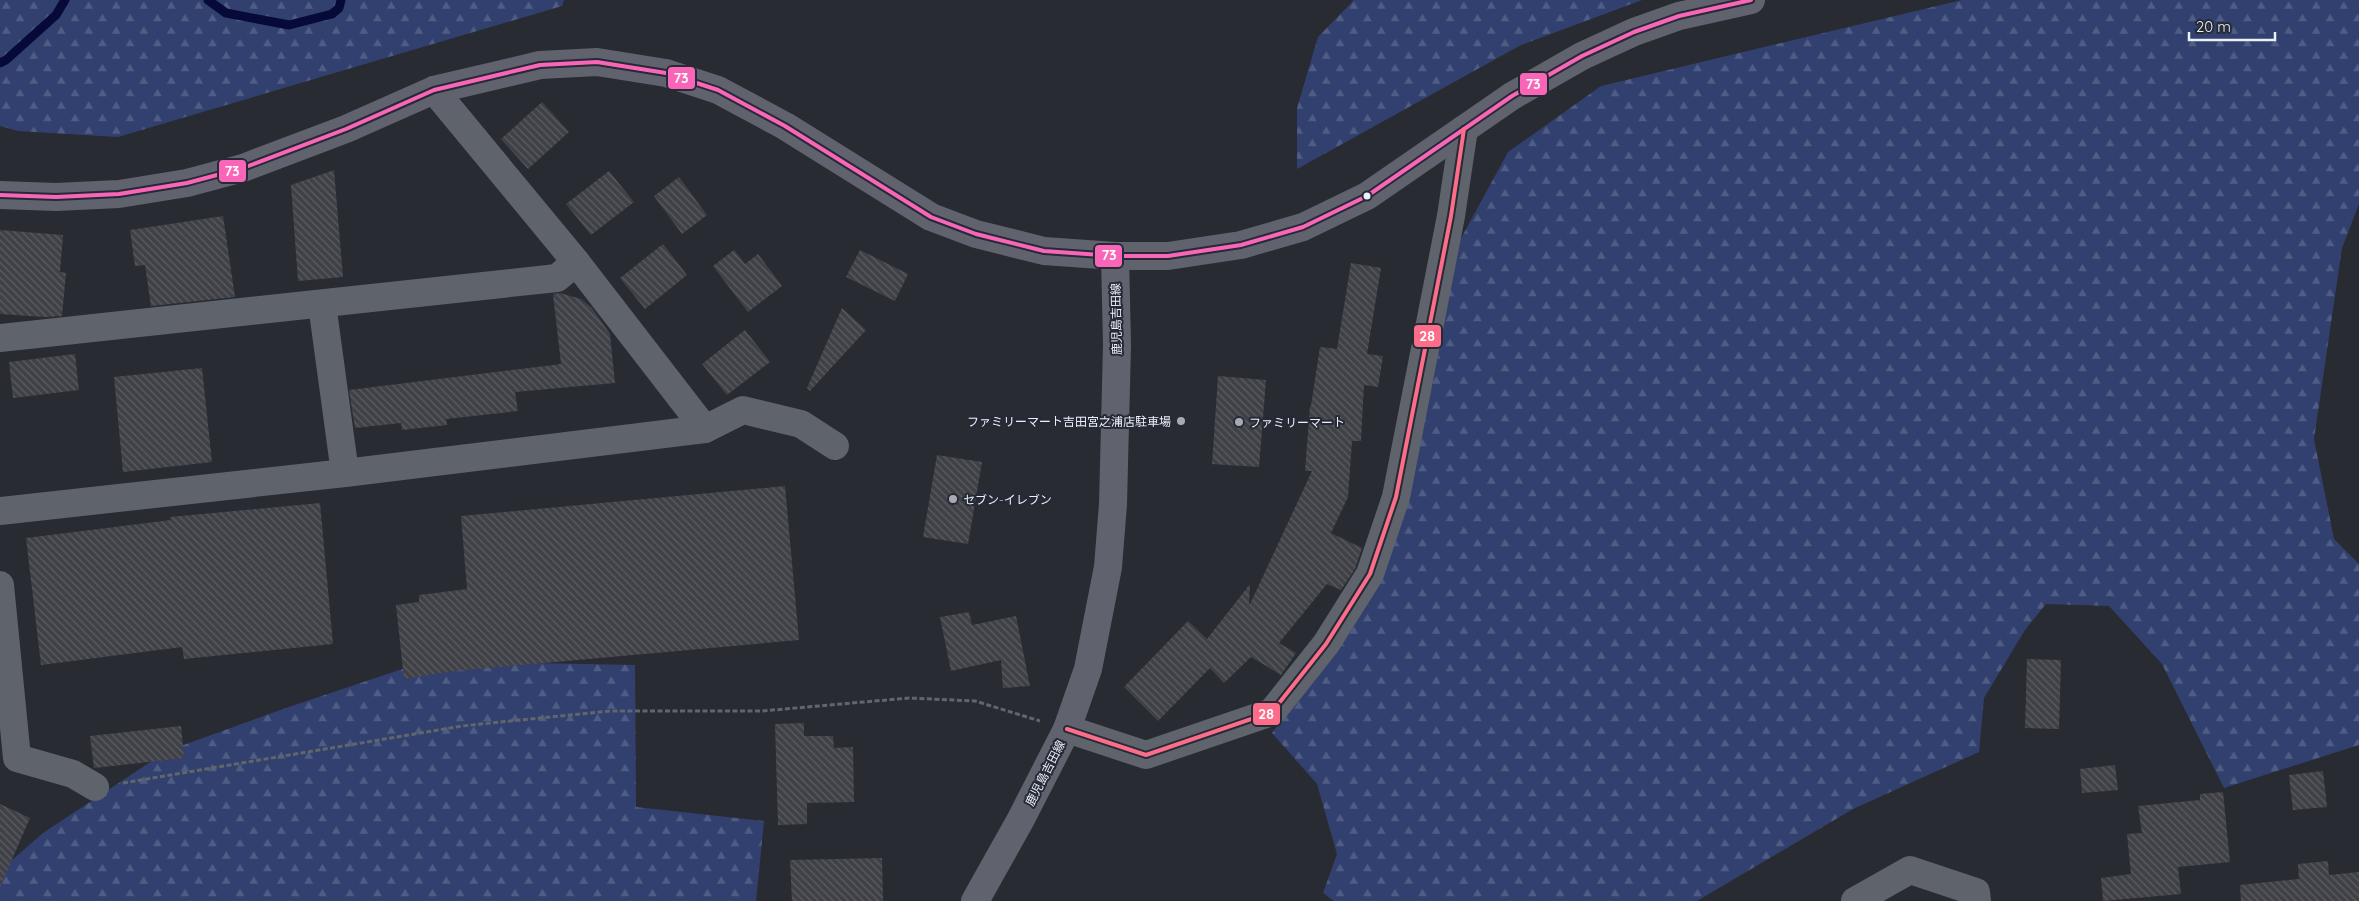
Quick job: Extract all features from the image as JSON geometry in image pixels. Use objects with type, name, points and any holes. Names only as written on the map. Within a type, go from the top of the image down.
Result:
[{"type":"main road","points":[[0,195],[56,197],[119,194],[187,184],[244,168],[346,129],[434,90],[540,65],[598,62],[666,73],[718,90],[785,126],[931,217],[976,234],[1044,251],[1115,256],[1168,256],[1241,245],[1303,227],[1367,196],[1512,96],[1582,56],[1634,32],[1679,16],[1750,0]]},
{"type":"main road","name":"鹿児島吉田線","points":[[975,901],[1021,819],[1067,729],[1088,669],[1108,567],[1115,460],[1117,345],[1115,256]]},
{"type":"street","points":[[434,90],[576,262],[705,428]]},
{"type":"street","points":[[1067,729],[1146,755],[1272,712],[1326,644],[1370,574],[1396,497],[1451,216],[1464,129]]},
{"type":"street","points":[[0,338],[557,278],[576,262]]},
{"type":"street","points":[[322,304],[345,473]]},
{"type":"street","points":[[0,511],[345,473],[705,428],[743,410],[801,424],[835,446]]},
{"type":"street","points":[[1,596],[9,759],[73,774],[95,788]]},
{"type":"street","points":[[1855,901],[1910,870],[1976,892],[1977,901]]},
{"type":"path","points":[[95,788],[462,726],[610,711],[762,711],[909,698],[975,701],[1067,729]]},
{"type":"green space","points":[[0,0],[564,0],[562,6],[118,137],[18,131],[0,126]]},
{"type":"green space","points":[[1354,0],[1642,0],[1521,45],[1297,169],[1297,108],[1318,37]]},
{"type":"green space","points":[[1962,0],[2359,0],[2359,204],[2342,248],[2314,439],[2334,539],[2359,564],[2359,745],[2224,788],[2162,664],[2109,606],[2046,604],[2025,630],[1984,698],[1979,752],[1853,809],[1697,901],[1334,901],[1323,893],[1337,854],[1317,784],[1272,733],[1349,633],[1389,553],[1459,242],[1508,152],[1601,86]]},
{"type":"green space","points":[[426,661],[635,665],[636,807],[764,821],[756,901],[0,901],[0,868],[3,868],[43,833],[167,751],[283,709]]},
{"type":"building","points":[[542,102],[569,132],[528,169],[501,139]]},
{"type":"building","points":[[334,170],[343,277],[298,281],[291,185]]},
{"type":"building","points":[[609,171],[634,202],[591,235],[566,204]]},
{"type":"building","points":[[679,177],[707,215],[682,234],[654,196]]},
{"type":"building","points":[[223,216],[235,297],[151,306],[145,265],[135,266],[130,230]]},
{"type":"building","points":[[0,230],[63,235],[60,272],[66,273],[62,316],[45,317],[0,314]]},
{"type":"building","points":[[663,244],[687,275],[645,309],[620,278]]},
{"type":"building","points":[[734,250],[745,264],[758,254],[782,286],[748,312],[713,266]]},
{"type":"building","points":[[860,250],[908,274],[895,301],[846,277]]},
{"type":"building","points":[[1351,263],[1381,268],[1367,354],[1383,356],[1378,387],[1364,385],[1361,441],[1352,441],[1348,497],[1331,533],[1362,548],[1355,569],[1341,590],[1327,584],[1279,643],[1296,653],[1281,675],[1251,657],[1224,683],[1210,668],[1158,721],[1124,687],[1188,621],[1207,639],[1250,584],[1249,605],[1312,471],[1305,471],[1310,406],[1320,347],[1337,349]]},
{"type":"building","points":[[560,293],[581,299],[592,308],[610,334],[615,383],[515,392],[518,411],[446,419],[447,425],[402,430],[401,423],[355,428],[349,390],[561,364],[553,294]]},
{"type":"building","points":[[842,308],[866,330],[810,391],[807,388]]},
{"type":"building","points":[[745,330],[770,362],[727,395],[702,364]]},
{"type":"building","points":[[75,354],[79,390],[13,398],[9,362]]},
{"type":"building","points":[[202,368],[212,462],[123,472],[114,377]]},
{"type":"building","name":"ファミリーマート","points":[[1218,376],[1266,380],[1259,467],[1212,464]]},
{"type":"building","name":"セブン-イレブン","points":[[937,455],[982,462],[968,544],[923,537]]},
{"type":"building","points":[[785,486],[799,640],[455,671],[404,679],[396,605],[419,602],[419,595],[467,589],[461,516]]},
{"type":"building","points":[[320,503],[333,644],[184,659],[182,647],[41,665],[26,538],[171,520],[170,517]]},
{"type":"building","points":[[969,612],[972,625],[1016,616],[1030,686],[1003,688],[1001,660],[951,671],[940,617]]},
{"type":"building","points":[[2027,659],[2061,660],[2059,729],[2025,728]]},
{"type":"building","points":[[804,723],[804,736],[833,736],[834,748],[853,747],[854,802],[807,803],[807,824],[778,825],[775,724]]},
{"type":"building","points":[[181,726],[184,758],[94,768],[90,736]]},
{"type":"building","points":[[2115,765],[2118,790],[2082,793],[2080,769]]},
{"type":"building","points":[[2323,771],[2327,807],[2293,810],[2289,775]]},
{"type":"building","points":[[2223,792],[2230,862],[2178,867],[2181,894],[2103,901],[2101,878],[2131,874],[2127,834],[2142,833],[2138,806],[2200,800],[2200,794]]},
{"type":"building","points":[[0,804],[30,818],[0,887]]},
{"type":"building","points":[[882,858],[883,901],[792,901],[790,860]]},
{"type":"building","points":[[2328,861],[2329,875],[2359,872],[2359,901],[2241,901],[2240,885],[2299,879],[2298,864]]},
{"type":"waterway","points":[[0,63],[6,60],[56,15],[65,0]]},
{"type":"waterway","points":[[208,0],[226,13],[289,25],[332,14],[339,8],[341,0]]},
{"type":"transit line","name":"73","points":[[0,195],[56,197],[119,194],[187,183],[243,168],[346,129],[434,90],[540,65],[597,62],[666,73],[718,90],[785,126],[931,217],[976,234],[1044,251],[1115,256],[1168,256],[1241,245],[1303,227],[1367,196],[1512,96],[1582,56],[1634,32],[1679,16],[1751,0]]},
{"type":"transit line","name":"28","points":[[1067,729],[1146,755],[1272,712],[1326,644],[1370,574],[1396,497],[1451,216],[1464,129]]},
{"type":"place","name":"ファミリーマート吉田宮之浦店駐車場","points":[[1181,421]]},
{"type":"place","name":"ファミリーマート","points":[[1239,422]]},
{"type":"place","name":"セブン-イレブン","points":[[953,499]]}]
